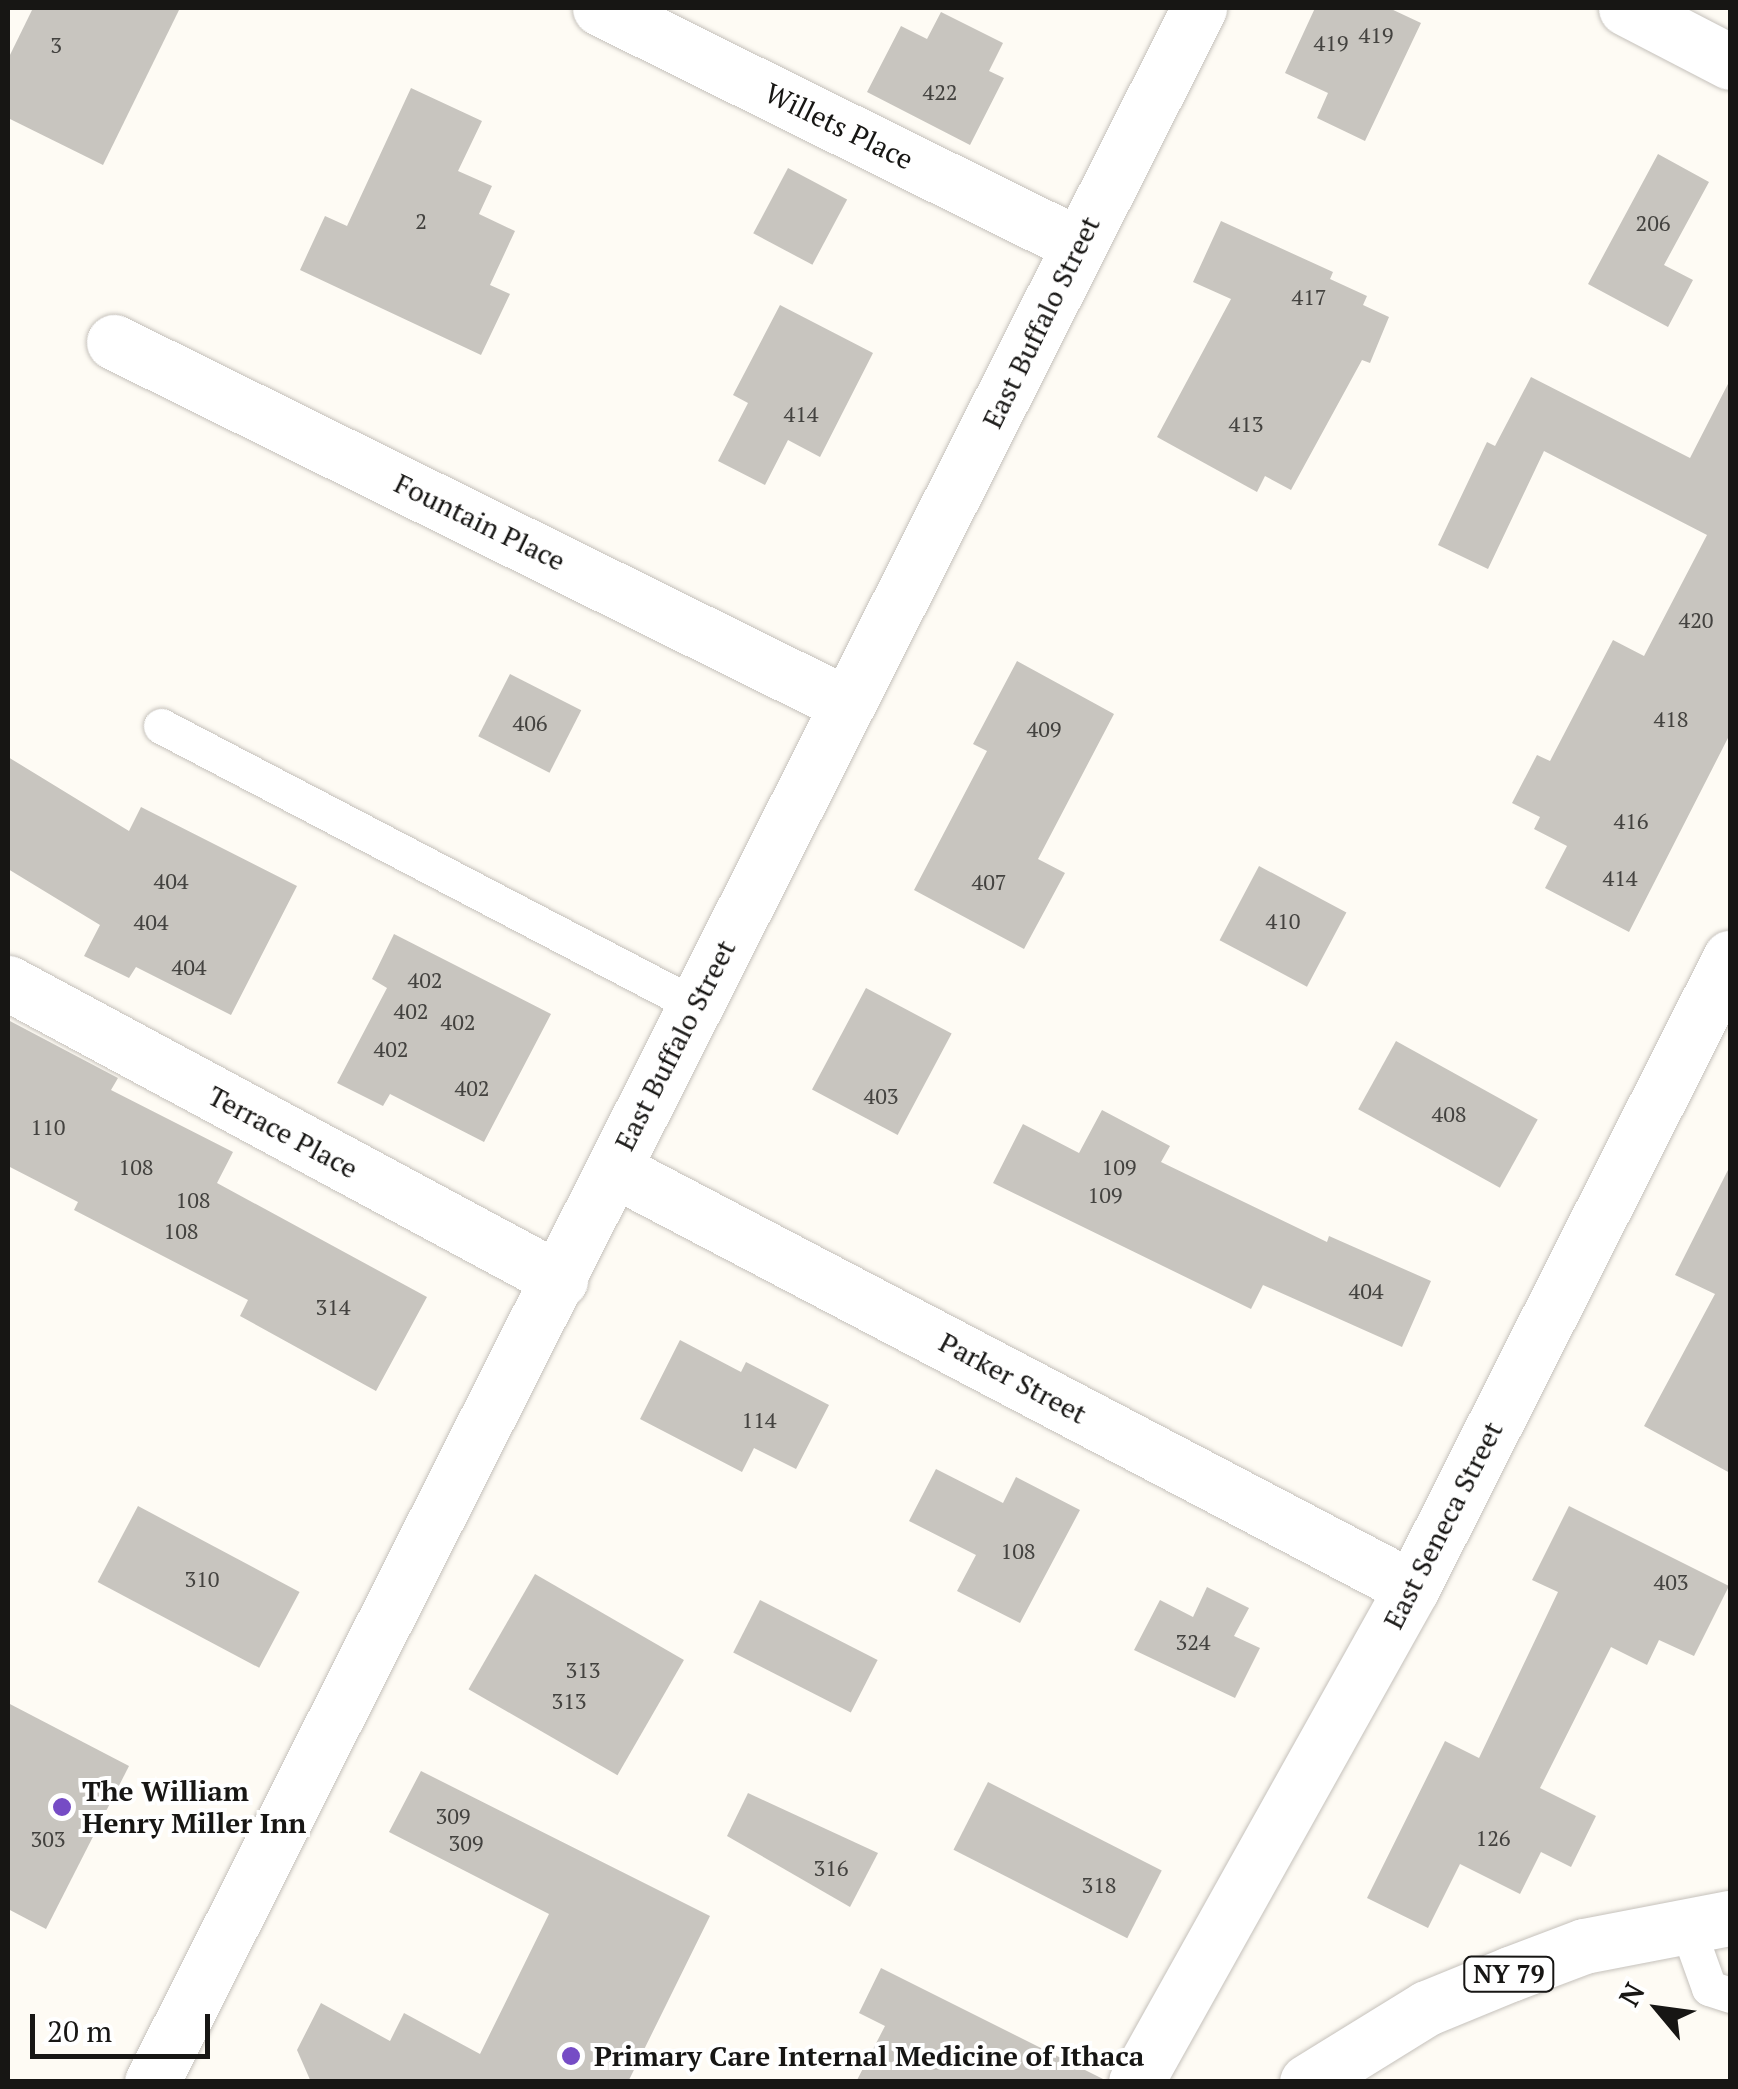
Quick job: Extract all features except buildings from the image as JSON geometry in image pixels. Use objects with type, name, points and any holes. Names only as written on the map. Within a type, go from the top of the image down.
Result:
[{"type":"main road","name":"Willets Place","points":[[600,8],[1079,245]]},
{"type":"main road","name":"East Buffalo Street","points":[[152,2082],[1199,8]]},
{"type":"main road","points":[[1626,8],[1730,62]]},
{"type":"main road","name":"Fountain Place","points":[[114,342],[846,704]]},
{"type":"main road","name":"East Seneca Street","points":[[1136,2082],[1412,1588],[1730,958]]},
{"type":"main road","name":"Terrace Place","points":[[8,983],[560,1280]]},
{"type":"main road","name":"Parker Street","points":[[613,1169],[1412,1588]]},
{"type":"main road","name":"NY 79","points":[[1307,2082],[1427,2008],[1584,1946],[1708,1921]]},
{"type":"lane","points":[[161,726],[695,1005]]},
{"type":"lane","points":[[1708,1921],[1709,1988],[1730,1995]]},
{"type":"place","name":"The William Henry Miller Inn","points":[[62,1807]]},
{"type":"place","name":"Primary Care Internal Medicine of Ithaca","points":[[571,2056]]}]
